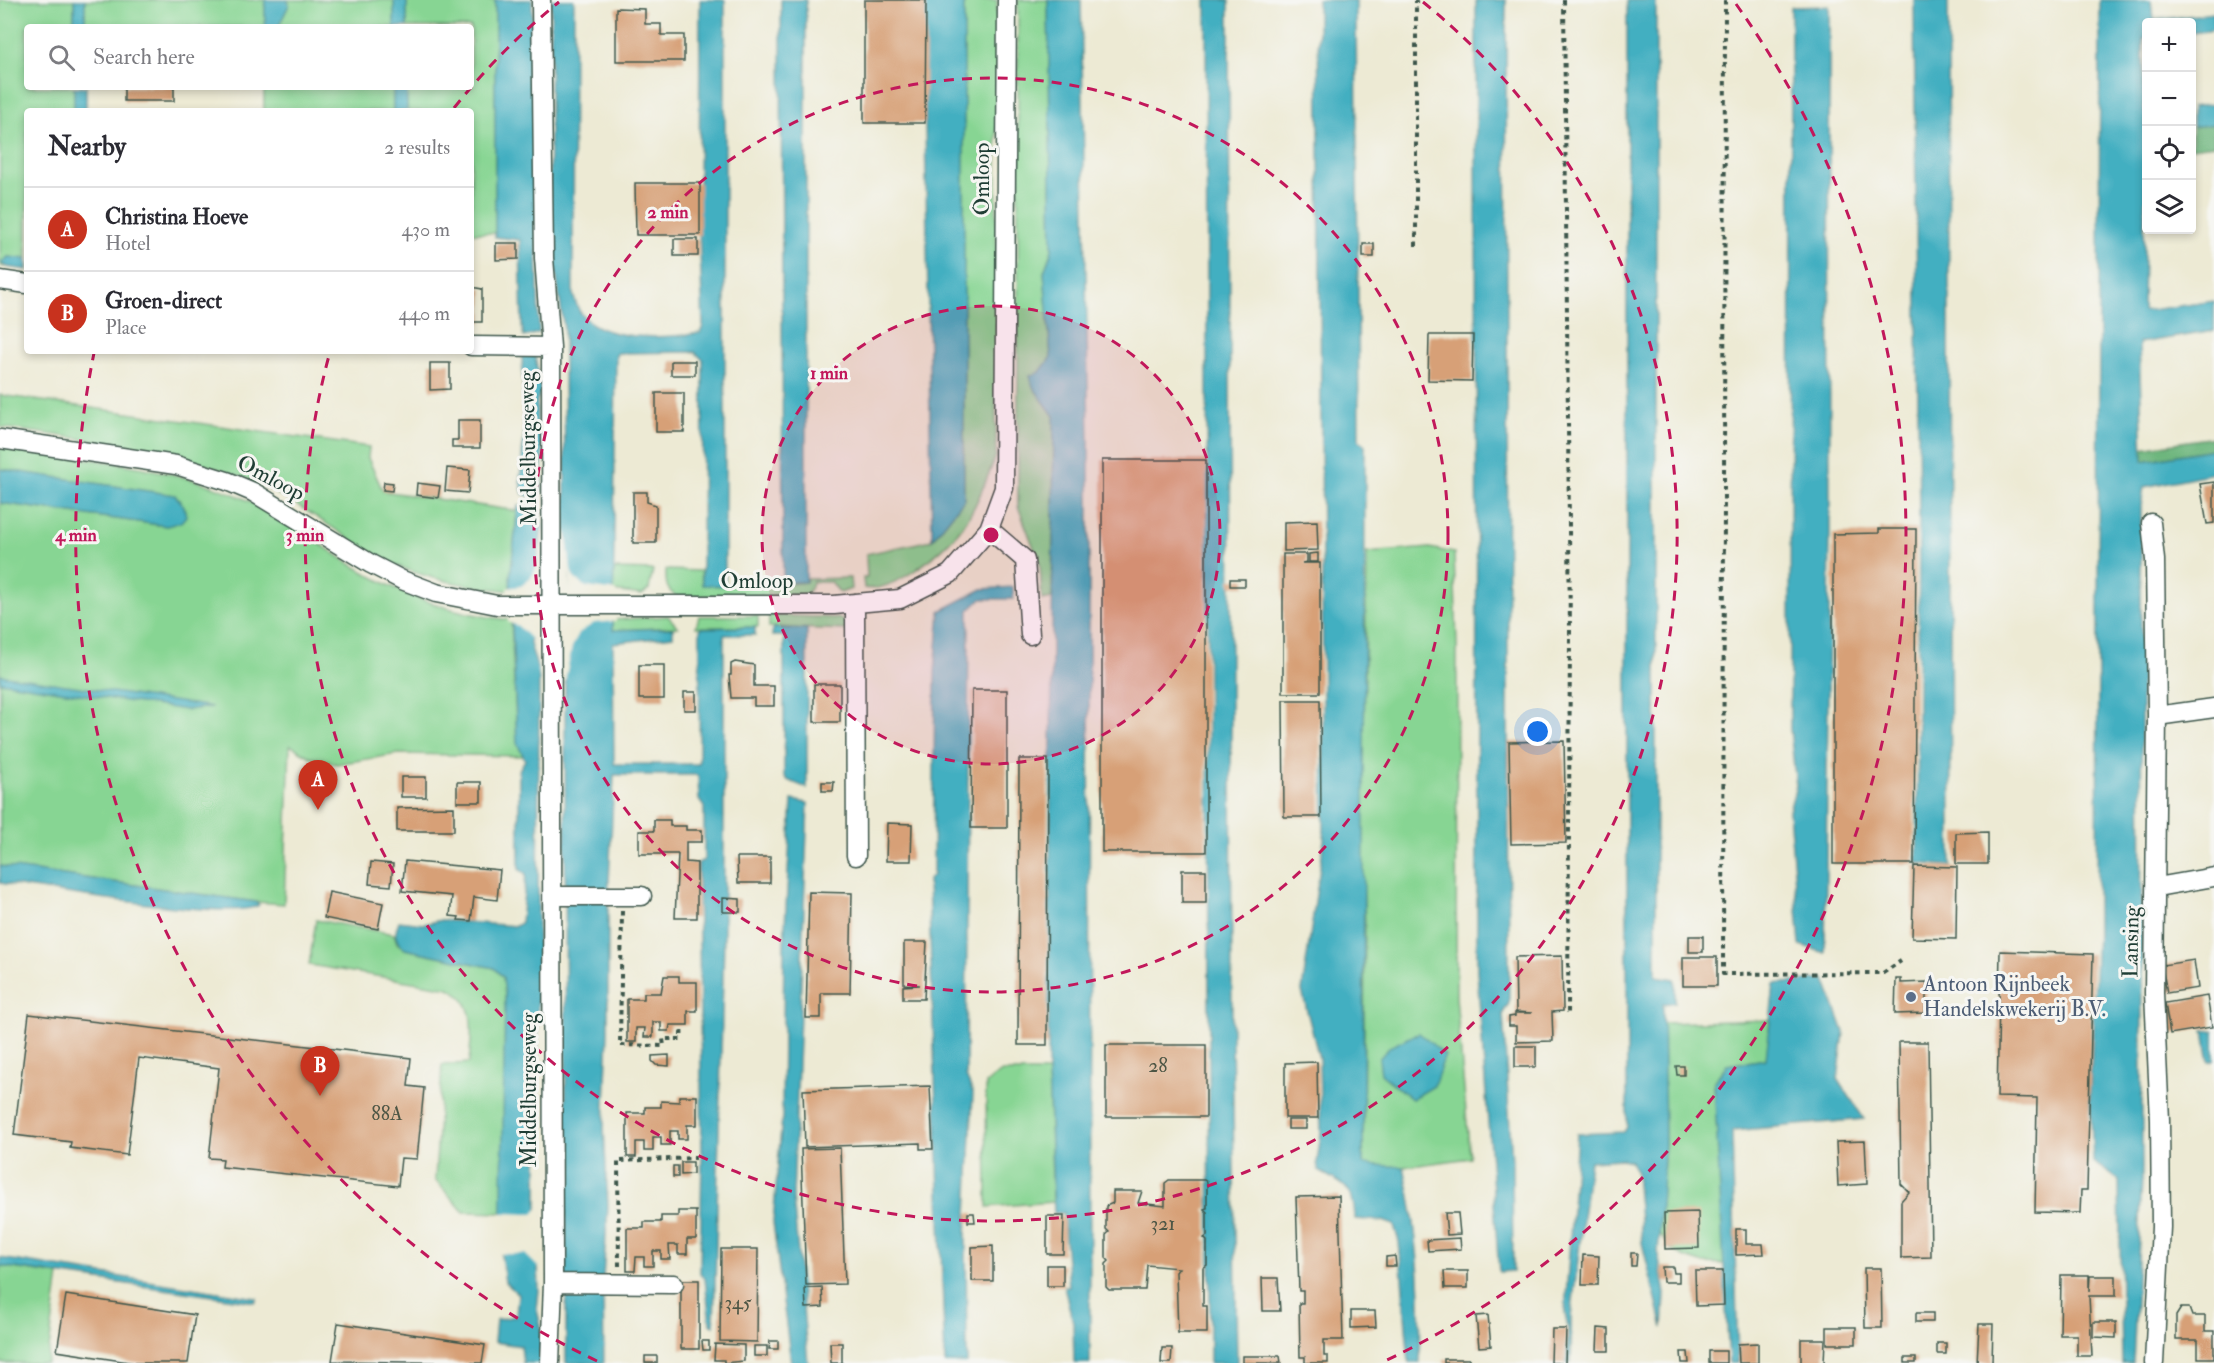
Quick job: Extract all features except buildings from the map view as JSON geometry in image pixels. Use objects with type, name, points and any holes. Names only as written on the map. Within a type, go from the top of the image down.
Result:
[{"type":"street","name":"Middelburgseweg","points":[[541,0],[544,258],[551,347],[553,896],[559,1284],[550,1363]]},
{"type":"street","name":"Omloop","points":[[0,439],[176,465],[218,478],[253,492],[371,564],[402,580],[436,593],[497,605],[855,603],[900,599],[950,574],[989,529],[1004,488],[1007,0]]},
{"type":"street","points":[[0,280],[24,284]]},
{"type":"street","points":[[474,346],[551,347]]},
{"type":"street","name":"Lansing","points":[[2151,523],[2155,560],[2157,716],[2157,887],[2154,993],[2160,1120],[2161,1227],[2154,1363]]},
{"type":"street","points":[[989,529],[1025,560],[1030,635]]},
{"type":"street","points":[[855,603],[856,856]]},
{"type":"street","points":[[2157,716],[2214,708]]},
{"type":"street","points":[[2157,887],[2214,877]]},
{"type":"street","points":[[553,896],[626,896]]},
{"type":"street","points":[[559,1284],[674,1284]]},
{"type":"path","points":[[1416,0],[1416,246]]},
{"type":"path","points":[[1564,0],[1570,621],[1568,1016]]},
{"type":"path","points":[[1725,0],[1723,974],[1883,973],[1901,961]]},
{"type":"path","points":[[626,896],[620,927],[620,1044],[664,1046],[663,1039],[681,1040],[681,1033],[686,1033]]},
{"type":"path","points":[[616,1285],[618,1161],[696,1158]]},
{"type":"green space","points":[[0,0],[74,0],[74,24],[24,24],[24,90],[74,90],[74,108],[24,108],[24,259],[8,257],[2,263],[6,267],[0,266]]},
{"type":"green space","points":[[85,0],[265,0],[265,24],[85,24]]},
{"type":"green space","points":[[288,0],[394,0],[394,24],[280,24],[289,5]]},
{"type":"green space","points":[[407,0],[495,0],[495,233],[474,233],[474,108],[407,108],[407,90],[474,90],[474,24],[407,24]]},
{"type":"green space","points":[[964,0],[997,0],[996,456],[973,509],[956,535],[911,573],[889,585],[870,589],[864,588],[863,578],[867,578],[866,554],[932,540],[964,500]]},
{"type":"green space","points":[[1018,0],[1048,0],[1052,250],[1044,272],[1051,357],[1033,387],[1054,416],[1052,598],[1042,600],[1040,564],[1018,506]]},
{"type":"green space","points":[[264,90],[393,90],[393,108],[264,108]]},
{"type":"green space","points":[[2214,124],[2214,145],[2196,147],[2196,126]]},
{"type":"green space","points":[[0,395],[369,447],[368,458],[383,491],[517,511],[510,591],[447,581],[402,568],[370,552],[288,499],[223,470],[129,447],[0,427]]},
{"type":"green space","points":[[2214,437],[2214,449],[2143,461],[2142,448]]},
{"type":"green space","points":[[0,447],[125,464],[216,487],[272,513],[387,585],[447,608],[511,620],[517,743],[525,756],[398,754],[337,764],[312,758],[290,745],[284,904],[0,866],[0,503],[167,526],[175,495],[0,469]]},
{"type":"green space","points":[[1430,548],[1454,553],[1457,646],[1456,997],[1470,1158],[1404,1167],[1363,1165],[1365,923],[1362,865],[1367,553]]},
{"type":"green space","points":[[614,569],[653,570],[649,589],[642,595],[613,591]]},
{"type":"green space","points":[[666,570],[701,571],[702,585],[772,586],[806,582],[807,579],[850,578],[851,589],[840,593],[831,582],[813,582],[807,595],[676,596],[668,588]]},
{"type":"green space","points":[[769,615],[839,618],[848,623],[847,630],[769,627]]},
{"type":"green space","points":[[668,616],[678,627],[613,630],[613,620]]},
{"type":"green space","points":[[699,616],[758,616],[758,627],[696,627]]},
{"type":"green space","points":[[316,920],[394,934],[397,943],[405,949],[495,968],[503,977],[505,996],[503,1213],[464,1212],[435,1180],[442,1065],[469,1063],[471,1021],[465,1002],[459,994],[449,988],[309,965]]},
{"type":"green space","points":[[1770,1020],[1767,1059],[1727,1065],[1714,1081],[1725,1264],[1701,1263],[1683,1257],[1669,1248],[1659,1233],[1665,1143],[1663,1023]]},
{"type":"green space","points":[[1002,1072],[1048,1072],[1053,1202],[987,1207],[986,1083]]},
{"type":"green space","points":[[0,1266],[59,1275],[47,1363],[0,1363]]},
{"type":"water","points":[[74,0],[85,0],[85,24],[74,24]]},
{"type":"water","points":[[265,0],[288,0],[289,5],[280,24],[265,24]]},
{"type":"water","points":[[394,0],[407,0],[407,24],[394,24]]},
{"type":"water","points":[[495,0],[532,0],[539,333],[524,337],[520,240],[495,237]]},
{"type":"water","points":[[551,0],[574,0],[573,294],[580,312],[590,322],[603,329],[618,334],[653,337],[700,333],[703,326],[699,227],[700,0],[725,0],[725,586],[702,585],[703,360],[695,352],[618,353],[616,355],[613,630],[673,628],[673,636],[613,643],[614,764],[699,764],[700,628],[755,627],[755,635],[724,635],[724,938],[714,1326],[710,1324],[705,1279],[700,1273],[702,1154],[698,863],[704,860],[704,807],[699,800],[698,775],[614,775],[608,903],[608,1033],[604,1128],[608,1207],[603,1278],[604,1363],[566,1363],[565,671],[573,640],[570,573],[565,529],[564,329],[549,224]]},
{"type":"water","points":[[781,0],[806,0],[806,582],[783,582]]},
{"type":"water","points":[[923,0],[964,0],[964,500],[932,540]]},
{"type":"water","points":[[1048,0],[1081,0],[1089,439],[1090,1363],[1074,1363],[1073,1322],[1064,1287],[1069,1287],[1063,1213],[1054,1213],[1048,1072],[1054,416],[1033,387],[1030,376],[1040,372],[1051,357],[1044,272],[1052,250]]},
{"type":"water","points":[[1206,0],[1229,0],[1232,1038],[1237,1363],[1210,1363]]},
{"type":"water","points":[[1318,0],[1356,0],[1359,440],[1365,445],[1363,1164],[1404,1167],[1413,1216],[1418,1264],[1420,1363],[1409,1363],[1399,1242],[1394,1225],[1383,1221],[1355,1219],[1353,1200],[1347,1189],[1319,1171],[1317,1163],[1321,1133],[1319,1058],[1302,991],[1324,840]]},
{"type":"water","points":[[1476,0],[1506,0],[1509,1003],[1503,1013],[1512,1162],[1513,1271],[1499,1272],[1477,971]]},
{"type":"water","points":[[1627,0],[1656,0],[1656,976],[1675,979],[1675,1002],[1663,1004],[1665,1143],[1658,1254],[1665,1294],[1663,1328],[1642,1243],[1636,1173],[1631,1161],[1621,1159],[1590,1161],[1571,1317],[1571,1363],[1567,1363],[1568,1329],[1565,1313],[1577,1134],[1624,1132],[1627,1127]]},
{"type":"water","points":[[1914,0],[1948,0],[1951,866],[1917,863],[1919,523]]},
{"type":"water","points":[[2100,0],[2151,0],[2153,18],[2142,18],[2143,311],[2214,301],[2214,331],[2139,343],[2143,461],[2214,449],[2214,473],[2144,487],[2141,506],[2142,1178],[2133,1363],[2122,1363],[2119,1180],[2093,1162],[2090,1095],[2097,933]]},
{"type":"water","points":[[1829,6],[1830,534],[1825,953],[1800,945],[1789,811],[1796,786],[1790,729],[1791,7]]},
{"type":"water","points":[[2214,13],[2214,30],[2196,32],[2196,18],[2170,18]]},
{"type":"water","points":[[74,90],[86,90],[86,108],[74,108]]},
{"type":"water","points":[[393,90],[407,90],[407,108],[393,108]]},
{"type":"water","points":[[2214,104],[2214,124],[2196,126],[2196,106]]},
{"type":"water","points":[[8,257],[24,259],[24,270],[6,267],[1,263]]},
{"type":"water","points":[[522,353],[535,355],[541,391],[537,401],[537,429],[543,439],[541,494],[531,497],[523,494],[520,481],[524,433]]},
{"type":"water","points":[[0,469],[175,495],[184,506],[186,516],[181,522],[167,526],[0,503]]},
{"type":"water","points":[[518,506],[538,508],[542,526],[530,644],[539,673],[537,1238],[539,1290],[537,1310],[541,1326],[541,1363],[523,1363],[521,1346],[494,1342],[496,1320],[516,1316],[518,1294],[505,1282],[501,1255],[505,996],[503,977],[494,968],[405,949],[397,940],[396,933],[399,921],[424,924],[441,920],[516,926],[521,922],[526,874],[519,869],[519,770],[525,760],[517,743],[510,578]]},
{"type":"water","points":[[1013,587],[1013,599],[982,599],[969,610],[966,1076],[973,1093],[966,1237],[967,1363],[945,1363],[928,880],[933,875],[935,672],[940,611],[982,589]]},
{"type":"water","points":[[773,628],[807,629],[807,788],[787,780],[784,775],[784,636],[772,636]]},
{"type":"water","points":[[0,675],[212,707],[186,710],[0,682]]},
{"type":"water","points":[[792,800],[808,803],[793,1197],[808,1363],[791,1363],[773,1222],[782,1118],[784,944]]},
{"type":"water","points":[[0,866],[256,902],[259,905],[242,909],[214,910],[177,907],[0,883]]},
{"type":"water","points":[[1825,979],[1844,1032],[1838,1079],[1864,1119],[1732,1131],[1738,1363],[1729,1363],[1714,1081],[1727,1065],[1766,1059],[1774,984]]},
{"type":"water","points":[[2214,1030],[2214,1061],[2209,1062],[2204,1031]]},
{"type":"water","points":[[1419,1033],[1445,1055],[1434,1086],[1412,1099],[1381,1074],[1379,1059],[1389,1047]]},
{"type":"water","points":[[0,1258],[257,1298],[255,1302],[0,1266]]},
{"type":"pier","points":[[562,531],[566,531],[574,578],[586,587],[616,591],[616,621],[594,623],[579,633],[572,647],[564,685],[562,685],[562,671],[570,640],[570,578]]},
{"type":"pier","points":[[544,532],[534,643],[542,672],[541,685],[532,640],[518,626],[508,622],[507,588],[521,586],[530,579],[535,571]]},
{"type":"pier","points":[[541,1205],[541,1270],[525,1254],[498,1254],[500,1213],[533,1214]]},
{"type":"place","name":"Christina Hoeve","points":[[318,810]]},
{"type":"place","name":"Antoon Rijnbeek Handelskwekerij B.V.","points":[[1911,997]]},
{"type":"place","name":"Groen-direct","points":[[320,1096]]}]
